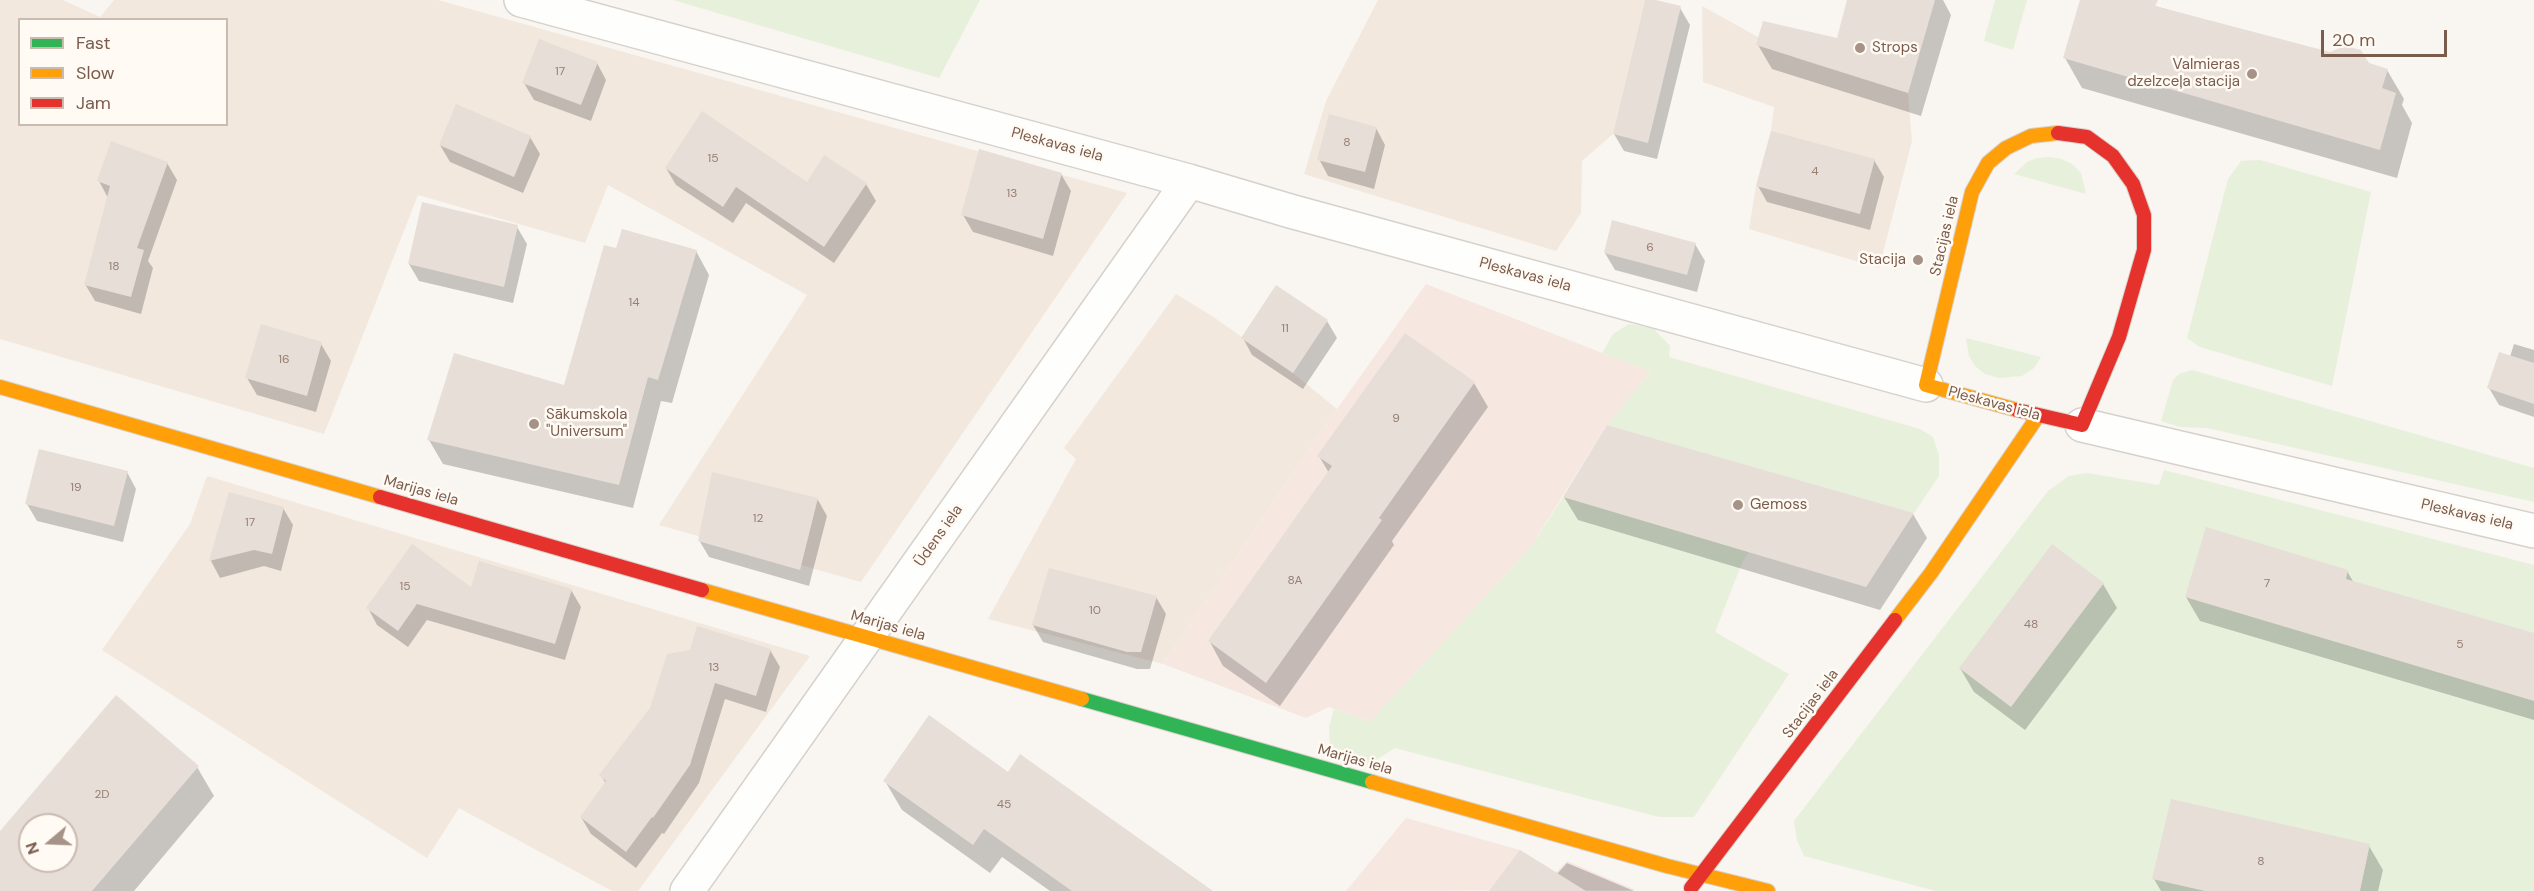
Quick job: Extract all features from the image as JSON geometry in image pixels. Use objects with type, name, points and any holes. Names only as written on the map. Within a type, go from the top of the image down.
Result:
[{"type":"street","name":"Pleskavas iela","points":[[521,0],[1189,181],[1290,211],[2038,416],[2534,531]]},
{"type":"street","name":"Stacijas iela","points":[[1926,385],[1972,192],[1988,163],[2006,148],[2031,136],[2058,133],[2087,137],[2112,156],[2133,184],[2144,215],[2144,250],[2119,337],[2082,425]]},
{"type":"street","name":"Ūdens iela","points":[[687,891],[1189,181]]},
{"type":"street","name":"Marijas iela","points":[[0,387],[867,638],[1658,863],[1768,891]]},
{"type":"street","name":"Stacijas iela","points":[[1689,891],[1931,573],[2038,416]]},
{"type":"shaded area","points":[[0,0],[63,0],[100,17],[114,0],[438,0],[1127,193],[861,582],[659,525],[807,295],[608,185],[585,243],[418,195],[324,434],[0,339]]},
{"type":"shaded area","points":[[1378,0],[1645,0],[1613,134],[1582,161],[1581,213],[1556,251],[1304,174],[1326,101]]},
{"type":"shaded area","points":[[1702,6],[1796,58],[1908,93],[1912,141],[1879,268],[1749,229],[1756,186],[1771,131],[1774,107],[1703,82]]},
{"type":"shaded area","points":[[1426,284],[1651,372],[1607,425],[1530,548],[1370,722],[1329,707],[1306,718],[1163,664],[1337,409]]},
{"type":"shaded area","points":[[1176,294],[1212,316],[1293,373],[1337,409],[1163,664],[988,619],[1076,459],[1064,448]]},
{"type":"shaded area","points":[[207,476],[810,656],[638,891],[612,891],[459,808],[427,858],[102,650],[190,524]]},
{"type":"shaded area","points":[[1406,818],[1520,850],[1556,872],[1567,861],[1636,890],[1346,891]]},
{"type":"green space","points":[[673,0],[980,0],[939,78]]},
{"type":"green space","points":[[1995,0],[2027,0],[2013,50],[1984,41]]},
{"type":"green space","points":[[2049,157],[2072,164],[2081,173],[2086,194],[2014,174],[2027,162]]},
{"type":"green space","points":[[2260,160],[2371,192],[2332,386],[2200,347],[2187,338],[2228,179],[2241,161]]},
{"type":"green space","points":[[1629,324],[1653,328],[1670,346],[1669,357],[1920,429],[1933,437],[1939,456],[1939,476],[1914,513],[1607,425],[1651,372],[1602,353],[1613,334]]},
{"type":"green space","points":[[1966,338],[2041,357],[2034,368],[2022,376],[1999,378],[1985,374],[1975,366],[1969,356]]},
{"type":"green space","points":[[2192,370],[2534,468],[2534,502],[2207,428],[2180,427],[2161,421],[2173,380],[2179,374]]},
{"type":"green space","points":[[2164,470],[2534,565],[2534,891],[1936,891],[1804,856],[1797,840],[1794,821],[2048,491],[2069,476],[2087,473],[2159,485]]},
{"type":"green space","points":[[1563,497],[1749,552],[1742,563],[1715,632],[1789,674],[1694,817],[1659,817],[1395,748],[1368,765],[1330,747],[1329,727],[1334,709],[1370,722],[1530,548]]},
{"type":"building","points":[[1645,0],[1656,0],[1681,6],[1648,143],[1613,134]]},
{"type":"building","name":"Strops","points":[[1847,0],[1935,0],[1908,93],[1756,45],[1763,21],[1837,38]]},
{"type":"building","name":"Valmieras dzelzceļa stacija","points":[[2080,0],[2158,0],[2155,6],[2330,52],[2345,46],[2361,50],[2369,63],[2388,69],[2382,88],[2396,93],[2380,150],[2063,58]]},
{"type":"building","points":[[539,39],[598,62],[581,105],[522,83]]},
{"type":"building","points":[[456,104],[531,136],[514,177],[439,145]]},
{"type":"building","points":[[702,111],[807,182],[824,155],[867,183],[824,247],[736,187],[723,207],[665,168]]},
{"type":"building","points":[[1329,114],[1377,127],[1365,172],[1317,160]]},
{"type":"building","points":[[1771,131],[1875,159],[1860,214],[1756,186]]},
{"type":"building","points":[[111,141],[168,162],[137,248],[144,250],[131,297],[84,285],[110,186],[97,181]]},
{"type":"building","points":[[979,149],[1062,173],[1043,239],[961,215]]},
{"type":"building","points":[[422,202],[518,225],[504,287],[408,264]]},
{"type":"building","points":[[1612,220],[1696,243],[1687,275],[1604,253]]},
{"type":"building","points":[[622,229],[697,250],[658,380],[648,377],[619,485],[427,440],[454,353],[564,385],[604,245],[616,248]]},
{"type":"building","points":[[1276,285],[1328,320],[1293,373],[1241,338]]},
{"type":"building","points":[[261,324],[322,342],[307,396],[245,378]]},
{"type":"building","points":[[1405,333],[1475,382],[1379,518],[1382,520],[1266,683],[1208,641],[1332,466],[1317,456]]},
{"type":"building","points":[[2499,352],[2534,363],[2534,404],[2487,388]]},
{"type":"building","name":"Gemoss","points":[[1607,425],[1914,513],[1866,587],[1563,497]]},
{"type":"building","points":[[39,449],[128,471],[114,526],[25,504]]},
{"type":"building","points":[[712,472],[818,498],[800,570],[698,541]]},
{"type":"building","points":[[229,492],[284,507],[272,554],[254,550],[209,561]]},
{"type":"building","points":[[2206,527],[2348,570],[2346,579],[2534,633],[2534,701],[2185,597]]},
{"type":"building","points":[[412,544],[471,587],[479,561],[572,589],[555,644],[417,604],[398,631],[366,608]]},
{"type":"building","points":[[2052,544],[2104,583],[2011,707],[1959,668]]},
{"type":"building","points":[[1049,568],[1157,596],[1141,652],[1127,652],[1032,625]]},
{"type":"building","points":[[697,626],[771,649],[756,696],[715,683],[690,765],[626,852],[580,817],[606,781],[599,775],[650,708],[667,654],[690,650]]},
{"type":"building","points":[[116,695],[199,766],[92,891],[0,891],[0,831]]},
{"type":"building","points":[[929,715],[1008,772],[1020,754],[1213,891],[1072,891],[984,829],[973,845],[883,781]]},
{"type":"building","points":[[2171,799],[2370,844],[2360,891],[2205,891],[2152,879]]},
{"type":"building","points":[[1520,850],[1586,891],[1489,891]]},
{"type":"traffic: fast","points":[[1082,699],[1372,782]]},
{"type":"traffic: slow","points":[[2017,410],[1926,385],[1972,192],[1988,163],[2006,148],[2031,136],[2058,133]]},
{"type":"traffic: slow","points":[[0,387],[380,497]]},
{"type":"traffic: slow","points":[[1895,620],[1931,573],[2038,416]]},
{"type":"traffic: slow","points":[[702,590],[1082,699]]},
{"type":"traffic: slow","points":[[1372,782],[1667,866],[1768,891]]},
{"type":"traffic: jam","points":[[2017,410],[2082,425],[2119,337],[2144,250],[2144,215],[2133,184],[2113,156],[2087,137],[2058,133]]},
{"type":"traffic: jam","points":[[380,497],[702,590]]},
{"type":"traffic: jam","points":[[1691,888],[1895,620]]},
{"type":"place","name":"Strops","points":[[1860,48]]},
{"type":"place","name":"Valmieras dzelzceļa stacija","points":[[2252,74]]},
{"type":"place","name":"Stacija","points":[[1918,260]]},
{"type":"place","name":"Sākumskola \"Universum\"","points":[[534,424]]},
{"type":"place","name":"Gemoss","points":[[1738,505]]}]
